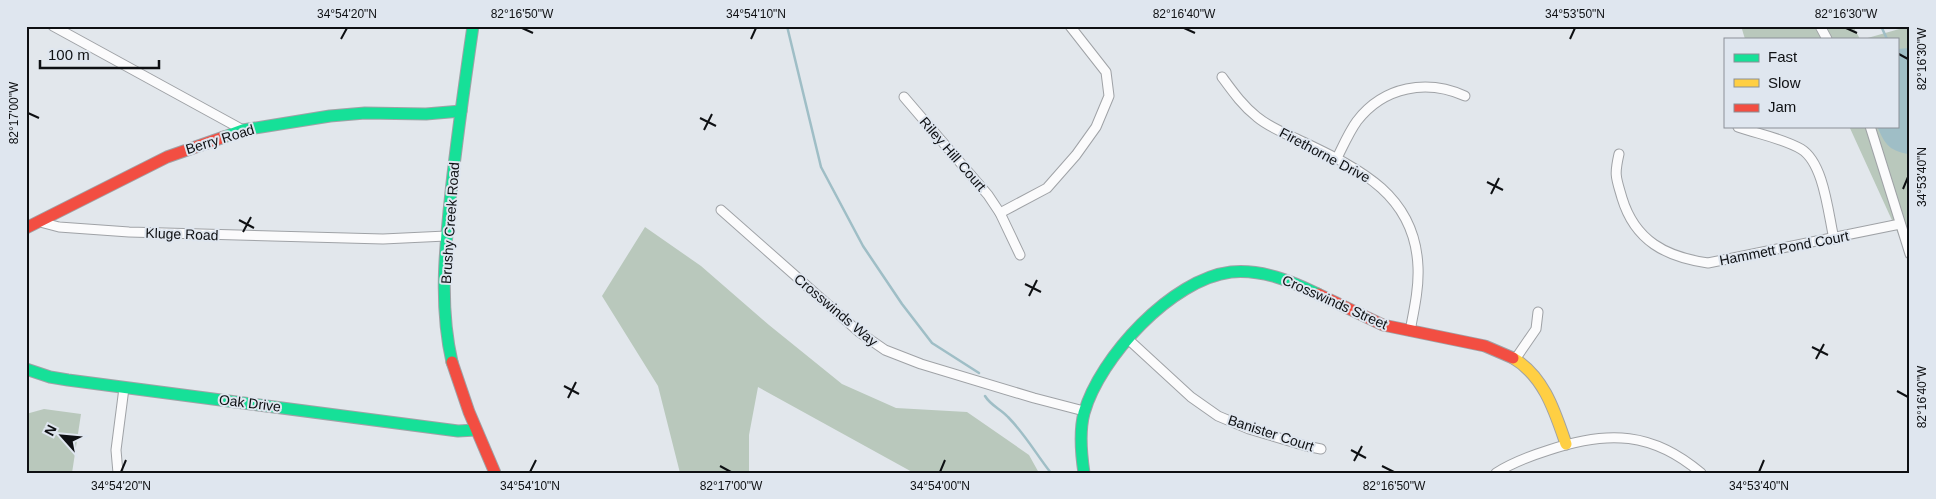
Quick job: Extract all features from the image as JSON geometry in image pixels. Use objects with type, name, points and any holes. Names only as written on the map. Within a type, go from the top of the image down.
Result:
[{"type":"street","points":[[53,26],[243,130]]},
{"type":"street","name":"Brushy Creek Road","points":[[473,26],[446,236],[444,285],[449,346],[458,383],[495,473]]},
{"type":"street","points":[[1000,213],[1047,188],[1076,155],[1096,127],[1109,96],[1106,72],[1070,26]]},
{"type":"street","points":[[1820,26],[1826,38]]},
{"type":"street","name":"Firethorne Drive","points":[[1222,77],[1237,98],[1257,118],[1365,174],[1382,188],[1399,208],[1411,230],[1419,269],[1410,331]]},
{"type":"street","points":[[1337,158],[1359,119],[1373,105],[1390,95],[1410,88],[1427,87],[1449,89],[1465,96]]},
{"type":"street","name":"Riley Hill Court","points":[[904,97],[988,195],[1000,213],[1020,255]]},
{"type":"street","name":"Berry Road","points":[[26,228],[101,188],[167,157],[243,130],[330,116],[365,113],[426,114],[461,111]]},
{"type":"street","points":[[1738,128],[1787,142],[1802,150],[1812,160],[1819,175],[1834,238]]},
{"type":"street","points":[[1871,128],[1910,254]]},
{"type":"street","name":"Hammett Pond Court","points":[[1619,154],[1614,174],[1624,206],[1634,226],[1650,242],[1670,254],[1690,261],[1708,263],[1900,224]]},
{"type":"street","name":"Crosswinds Way","points":[[721,210],[859,332],[885,350],[921,364],[1084,411]]},
{"type":"street","name":"Kluge Road","points":[[40,222],[59,227],[129,232],[383,239],[446,236]]},
{"type":"street","name":"Crosswinds Street","points":[[1084,473],[1081,438],[1084,411],[1103,372],[1159,307],[1182,289],[1210,277],[1241,272],[1261,273],[1282,278],[1370,320],[1391,327],[1489,347],[1516,358],[1532,371],[1543,386],[1566,444]]},
{"type":"street","points":[[1516,358],[1536,329],[1538,312]]},
{"type":"street","name":"Banister Court","points":[[1129,340],[1191,397],[1218,416],[1249,429],[1321,449]]},
{"type":"street","name":"Oak Drive","points":[[26,369],[50,377],[124,388],[458,431],[476,430]]},
{"type":"street","points":[[118,473],[116,450],[124,388]]},
{"type":"street","points":[[1496,473],[1520,460],[1566,444],[1595,438],[1617,437],[1639,440],[1663,448],[1677,455],[1701,473]]},
{"type":"green space","points":[[1741,26],[1853,26],[1859,38],[1745,38]]},
{"type":"green space","points":[[1910,26],[1910,241],[1901,240],[1850,128],[1898,128],[1898,38],[1868,38]]},
{"type":"green space","points":[[645,227],[701,266],[769,325],[842,384],[896,408],[967,412],[1029,455],[1039,473],[914,473],[758,387],[749,435],[749,473],[680,473],[658,386],[602,296]]},
{"type":"green space","points":[[44,409],[81,414],[72,473],[26,473],[26,414]]},
{"type":"water","points":[[1910,48],[1910,153],[1908,154],[1888,145],[1878,128],[1898,128],[1898,49]]},
{"type":"waterway","points":[[787,26],[821,167],[863,246],[902,304],[932,343],[979,373]]},
{"type":"waterway","points":[[1881,26],[1887,38]]},
{"type":"waterway","points":[[985,396],[1014,424],[1051,473]]},
{"type":"traffic: fast","points":[[452,362],[444,298],[445,256],[456,150],[473,26]]},
{"type":"traffic: fast","points":[[224,137],[243,130],[330,116],[365,113],[426,114],[461,111]]},
{"type":"traffic: fast","points":[[1084,473],[1081,428],[1092,391],[1105,368],[1122,346],[1141,324],[1163,305],[1185,289],[1208,278],[1231,272],[1265,274],[1318,294]]},
{"type":"traffic: fast","points":[[26,369],[50,377],[68,380],[458,431],[476,430]]},
{"type":"traffic: slow","points":[[1513,358],[1533,375],[1547,396],[1553,407],[1566,444]]},
{"type":"traffic: jam","points":[[26,228],[167,157],[224,137]]},
{"type":"traffic: jam","points":[[1318,294],[1383,325],[1485,346],[1513,358]]},
{"type":"traffic: jam","points":[[452,362],[469,412],[495,473]]}]
